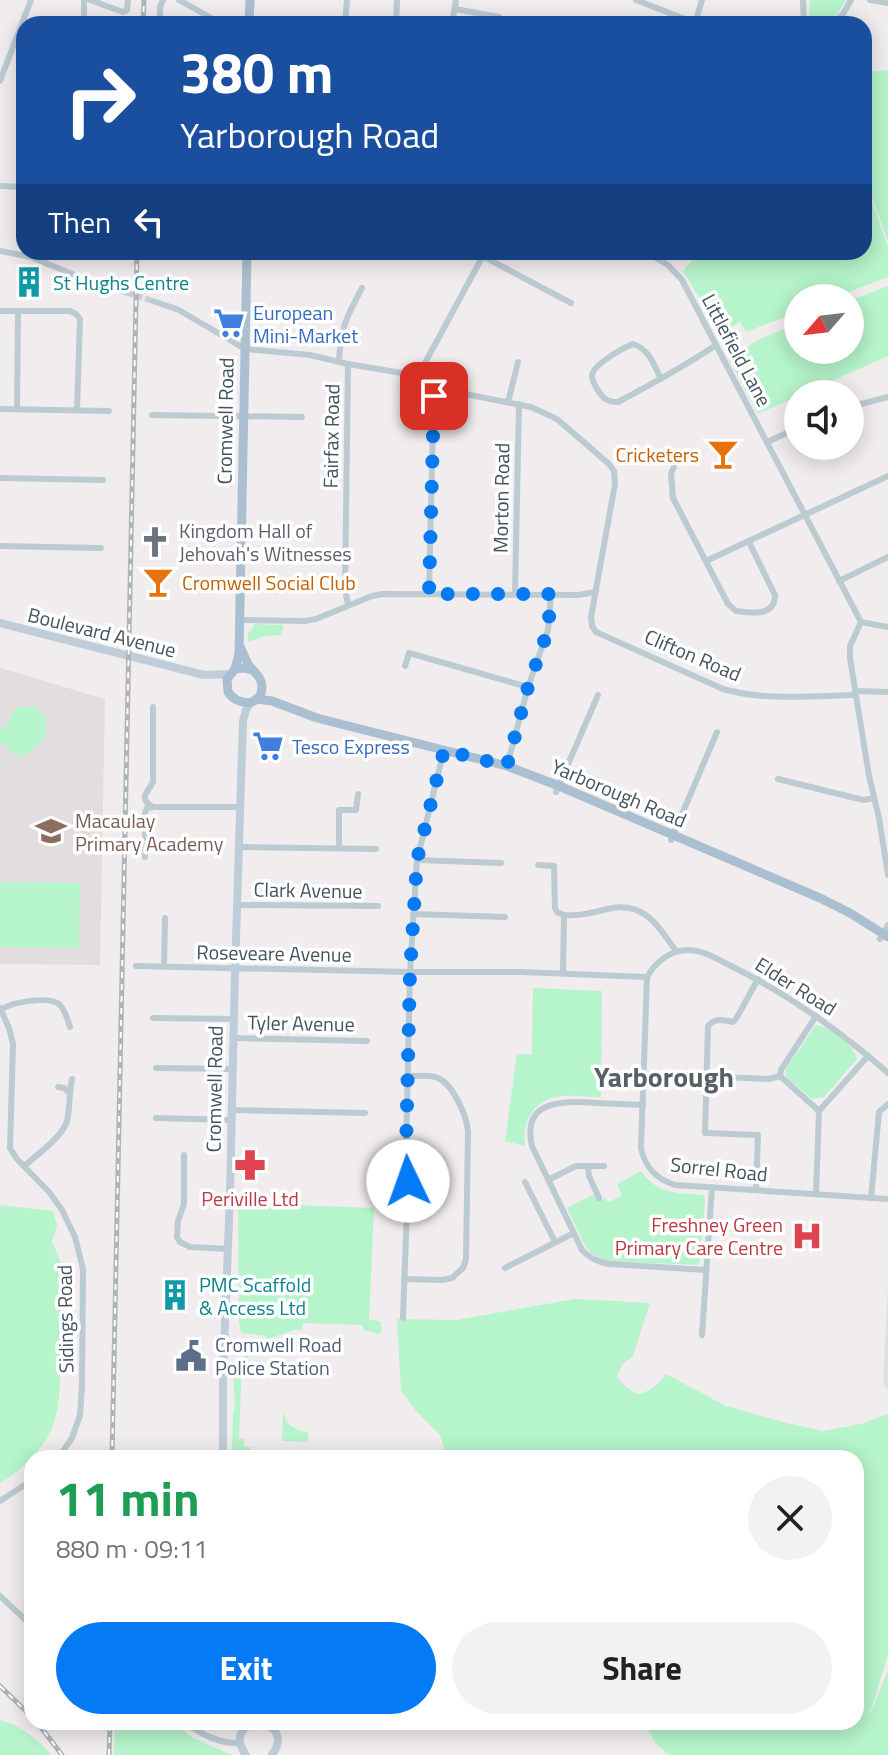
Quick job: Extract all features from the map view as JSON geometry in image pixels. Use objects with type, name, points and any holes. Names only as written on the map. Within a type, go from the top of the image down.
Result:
[{"type":"main road","name":"Cromwell Road","points":[[233,672],[239,654],[247,260]]},
{"type":"main road","name":"Cromwell Road","points":[[238,639],[252,670]]},
{"type":"main road","points":[[261,680],[262,687],[254,700],[241,703],[228,692],[227,679],[233,672],[244,668],[252,670],[261,680],[277,703]]},
{"type":"main road","name":"Yarborough Road","points":[[254,700],[277,703],[317,718],[507,766],[820,898],[885,934]]},
{"type":"street","points":[[87,0],[121,12],[127,10],[128,0]]},
{"type":"street","points":[[179,0],[208,16]]},
{"type":"street","points":[[454,16],[456,0]]},
{"type":"street","points":[[636,0],[676,16]]},
{"type":"street","points":[[870,0],[888,3]]},
{"type":"street","points":[[455,9],[494,16]]},
{"type":"street","points":[[0,81],[16,39]]},
{"type":"street","points":[[38,260],[128,293]]},
{"type":"street","points":[[420,376],[481,260]]},
{"type":"street","points":[[495,260],[571,303]]},
{"type":"street","name":"Littlefield Lane","points":[[660,260],[682,280],[861,622]]},
{"type":"street","points":[[339,361],[344,320],[362,288]]},
{"type":"street","points":[[153,301],[179,310],[245,349],[310,355],[420,376],[470,395],[544,412],[557,419],[614,471],[615,484],[596,592],[578,595],[382,594],[348,604],[316,619],[239,620]]},
{"type":"street","points":[[0,311],[70,311],[78,316],[77,410]]},
{"type":"street","points":[[17,409],[18,312]]},
{"type":"street","points":[[661,379],[647,353],[633,344],[598,366],[592,377],[604,399],[618,402],[661,379],[716,345]]},
{"type":"street","points":[[508,402],[518,362]]},
{"type":"street","name":"Fairfax Road","points":[[348,364],[345,590],[348,604]]},
{"type":"street","points":[[429,594],[434,380]]},
{"type":"street","points":[[864,403],[888,397]]},
{"type":"street","name":"Morton Road","points":[[515,593],[519,404]]},
{"type":"street","points":[[0,409],[109,411]]},
{"type":"street","points":[[152,415],[302,417]]},
{"type":"street","points":[[767,442],[784,434]]},
{"type":"street","points":[[675,464],[671,474],[673,498],[731,609],[741,612],[769,610],[775,603],[775,595],[749,542]]},
{"type":"street","points":[[706,561],[888,476]]},
{"type":"street","points":[[0,478],[103,480]]},
{"type":"street","points":[[0,546],[101,548]]},
{"type":"street","points":[[839,581],[888,557]]},
{"type":"street","name":"Clifton Road","points":[[596,592],[591,622],[598,633],[723,689],[754,695],[856,693]]},
{"type":"street","points":[[507,766],[528,687],[548,630],[551,594]]},
{"type":"street","points":[[888,627],[861,622],[850,646],[888,875]]},
{"type":"street","name":"Boulevard Avenue","points":[[0,623],[196,673],[213,676],[233,672]]},
{"type":"street","points":[[405,666],[409,653],[528,687]]},
{"type":"street","name":"Boulevard Avenue","points":[[196,673],[228,692]]},
{"type":"street","points":[[856,693],[888,692]]},
{"type":"street","points":[[557,789],[598,695]]},
{"type":"street","name":"Cromwell Road","points":[[223,1450],[239,807],[243,721],[246,710],[254,700]]},
{"type":"street","name":"Cromwell Road","points":[[236,701],[243,721]]},
{"type":"street","points":[[153,707],[153,782],[146,790],[145,797],[153,807]]},
{"type":"street","points":[[672,837],[717,732]]},
{"type":"street","points":[[403,1318],[413,914],[417,860],[444,750]]},
{"type":"street","points":[[778,779],[864,800],[874,798]]},
{"type":"street","points":[[339,848],[339,810],[356,810],[358,794]]},
{"type":"street","points":[[145,857],[147,808],[239,807]]},
{"type":"street","points":[[239,847],[376,849]]},
{"type":"street","points":[[417,860],[501,863]]},
{"type":"street","points":[[538,865],[554,866],[557,912],[580,916],[615,907],[635,909],[654,920],[676,951],[658,963],[647,977]]},
{"type":"street","name":"Clark Avenue","points":[[237,905],[378,906]]},
{"type":"street","points":[[413,914],[505,917]]},
{"type":"street","points":[[563,973],[564,915]]},
{"type":"street","points":[[164,966],[165,918]]},
{"type":"street","name":"Elder Road","points":[[676,951],[701,952],[758,979],[816,1016],[888,1073]]},
{"type":"street","name":"Roseveare Avenue","points":[[136,966],[647,977]]},
{"type":"street","name":"Sorrel Road","points":[[647,977],[641,1148],[647,1166],[659,1179],[675,1185],[888,1199]]},
{"type":"street","points":[[756,1190],[758,1135],[705,1133],[708,1026],[717,1020],[733,1022],[758,979]]},
{"type":"street","points":[[1,1009],[18,1002],[55,1003],[62,1008],[70,1027]]},
{"type":"street","name":"Sidings Road","points":[[1,1009],[13,1044],[10,1148],[61,1208],[75,1237],[83,1269],[80,1415],[72,1438],[64,1450]]},
{"type":"street","points":[[780,1076],[816,1016]]},
{"type":"street","points":[[153,1018],[234,1019]]},
{"type":"street","name":"Tyler Avenue","points":[[233,1038],[367,1041]]},
{"type":"street","points":[[816,1194],[819,1111],[868,1056]]},
{"type":"street","points":[[156,1068],[233,1069]]},
{"type":"street","points":[[645,1074],[769,1079],[780,1076]]},
{"type":"street","points":[[404,1279],[443,1280],[458,1274],[466,1259],[467,1225],[466,1121],[444,1081],[436,1077],[408,1076]]},
{"type":"street","points":[[780,1076],[819,1111]]},
{"type":"street","points":[[24,1166],[66,1124],[72,1079]]},
{"type":"street","points":[[58,1087],[69,1093]]},
{"type":"street","points":[[643,1105],[568,1101],[553,1104],[541,1110],[531,1124],[531,1141],[574,1233],[585,1253],[593,1259],[603,1263],[706,1270]]},
{"type":"street","points":[[871,1198],[879,1112],[888,1104]]},
{"type":"street","points":[[0,1107],[10,1107]]},
{"type":"street","points":[[156,1118],[365,1113]]},
{"type":"street","points":[[184,1155],[184,1204],[177,1237],[184,1246],[228,1249]]},
{"type":"street","points":[[548,1180],[576,1166],[604,1166]]},
{"type":"street","points":[[588,1166],[599,1198]]},
{"type":"street","points":[[525,1182],[555,1242]]},
{"type":"street","points":[[702,1335],[712,1187]]},
{"type":"street","points":[[505,1268],[574,1233]]},
{"type":"street","points":[[0,1501],[24,1485]]},
{"type":"street","points":[[0,1596],[24,1618]]},
{"type":"street","points":[[195,1730],[214,1739],[240,1743]]},
{"type":"street","points":[[244,1730],[240,1743],[246,1755]]},
{"type":"street","points":[[272,1755],[277,1745],[273,1730]]},
{"type":"shaded area","name":"Macaulay Primary Academy","points":[[0,668],[105,699],[100,965],[0,964]]},
{"type":"shaded area","points":[[888,1286],[888,1389],[883,1384]]},
{"type":"green space","points":[[810,0],[846,0],[835,16],[809,15]]},
{"type":"green space","points":[[888,70],[888,242],[872,197],[872,71]]},
{"type":"green space","points":[[872,202],[888,247],[888,277],[864,286],[784,284],[784,317],[746,332],[740,322],[721,333],[683,271],[693,260],[872,260]]},
{"type":"green space","points":[[888,286],[888,356],[834,380],[784,380],[784,402],[758,414],[728,358],[784,329],[784,364],[864,364],[864,295]]},
{"type":"green space","points":[[254,624],[283,625],[282,635],[265,636],[248,642],[248,633]]},
{"type":"green space","points":[[17,707],[38,707],[39,713],[46,713],[46,736],[26,756],[15,755],[0,741],[0,726],[3,730]]},
{"type":"green space","points":[[0,882],[80,883],[79,948],[0,947]]},
{"type":"green space","points":[[533,988],[602,991],[601,1097],[561,1096],[541,1103],[527,1122],[525,1146],[505,1141],[517,1054],[532,1054]]},
{"type":"green space","points":[[816,1025],[841,1038],[857,1059],[824,1097],[812,1099],[786,1077],[786,1069]]},
{"type":"green space","points":[[641,1171],[661,1188],[704,1195],[700,1262],[697,1265],[606,1261],[591,1253],[584,1244],[567,1208],[594,1194],[597,1201],[605,1198],[608,1202],[622,1196],[617,1184]]},
{"type":"green space","points":[[238,1203],[374,1208],[369,1320],[380,1321],[382,1330],[379,1335],[363,1330],[363,1325],[303,1323],[302,1330],[267,1339],[266,1336],[241,1333]]},
{"type":"green space","points":[[0,1205],[53,1211],[57,1225],[52,1242],[60,1260],[62,1275],[60,1390],[55,1420],[38,1450],[24,1450],[24,1466],[0,1483]]},
{"type":"green space","points":[[575,1299],[650,1303],[633,1356],[622,1365],[617,1377],[637,1394],[646,1392],[666,1374],[726,1406],[823,1431],[861,1424],[888,1414],[888,1655],[868,1720],[888,1670],[888,1755],[669,1755],[655,1743],[648,1730],[864,1730],[864,1450],[445,1450],[440,1435],[401,1391],[397,1319],[456,1320]]},
{"type":"green space","points":[[248,1354],[248,1363],[242,1363],[239,1438],[244,1439],[244,1447],[250,1447],[250,1450],[232,1449],[234,1374],[240,1359]]},
{"type":"green space","points":[[283,1412],[292,1426],[308,1432],[308,1442],[282,1441]]},
{"type":"green space","points":[[0,1720],[28,1733],[51,1755],[0,1755]]},
{"type":"green space","points":[[115,1730],[182,1730],[232,1755],[114,1755]]},
{"type":"tunnel","points":[[128,293],[153,301]]},
{"type":"railway","points":[[143,16],[144,0]]},
{"type":"railway","points":[[112,1450],[137,260]]},
{"type":"railway","points":[[0,1686],[24,1709]]},
{"type":"railway","points":[[43,1730],[62,1755]]},
{"type":"railway","points":[[109,1755],[110,1730]]},
{"type":"place","name":"St Hughs Centre","points":[[29,282]]},
{"type":"place","name":"European Mini-Market","points":[[229,323]]},
{"type":"place","name":"Cricketers","points":[[723,454]]},
{"type":"place","name":"Kingdom Hall of Jehovah's Witnesses","points":[[155,542]]},
{"type":"place","name":"Cromwell Social Club","points":[[158,582]]},
{"type":"place","name":"Tesco Express","points":[[268,746]]},
{"type":"place","name":"Macaulay Primary Academy","points":[[51,831]]},
{"type":"place","name":"Periville Ltd","points":[[250,1165]]},
{"type":"place","name":"Freshney Green Primary Care Centre","points":[[807,1236]]},
{"type":"place","name":"PMC Scaffold & Access Ltd","points":[[175,1295]]},
{"type":"place","name":"Cromwell Road Police Station","points":[[191,1356]]},
{"type":"district","name":"Yarborough","points":[[664,1076]]},
{"type":"route","points":[[408,1181],[410,972],[417,860],[444,750],[507,766],[528,687],[548,630],[551,594],[429,594],[434,396]]}]
